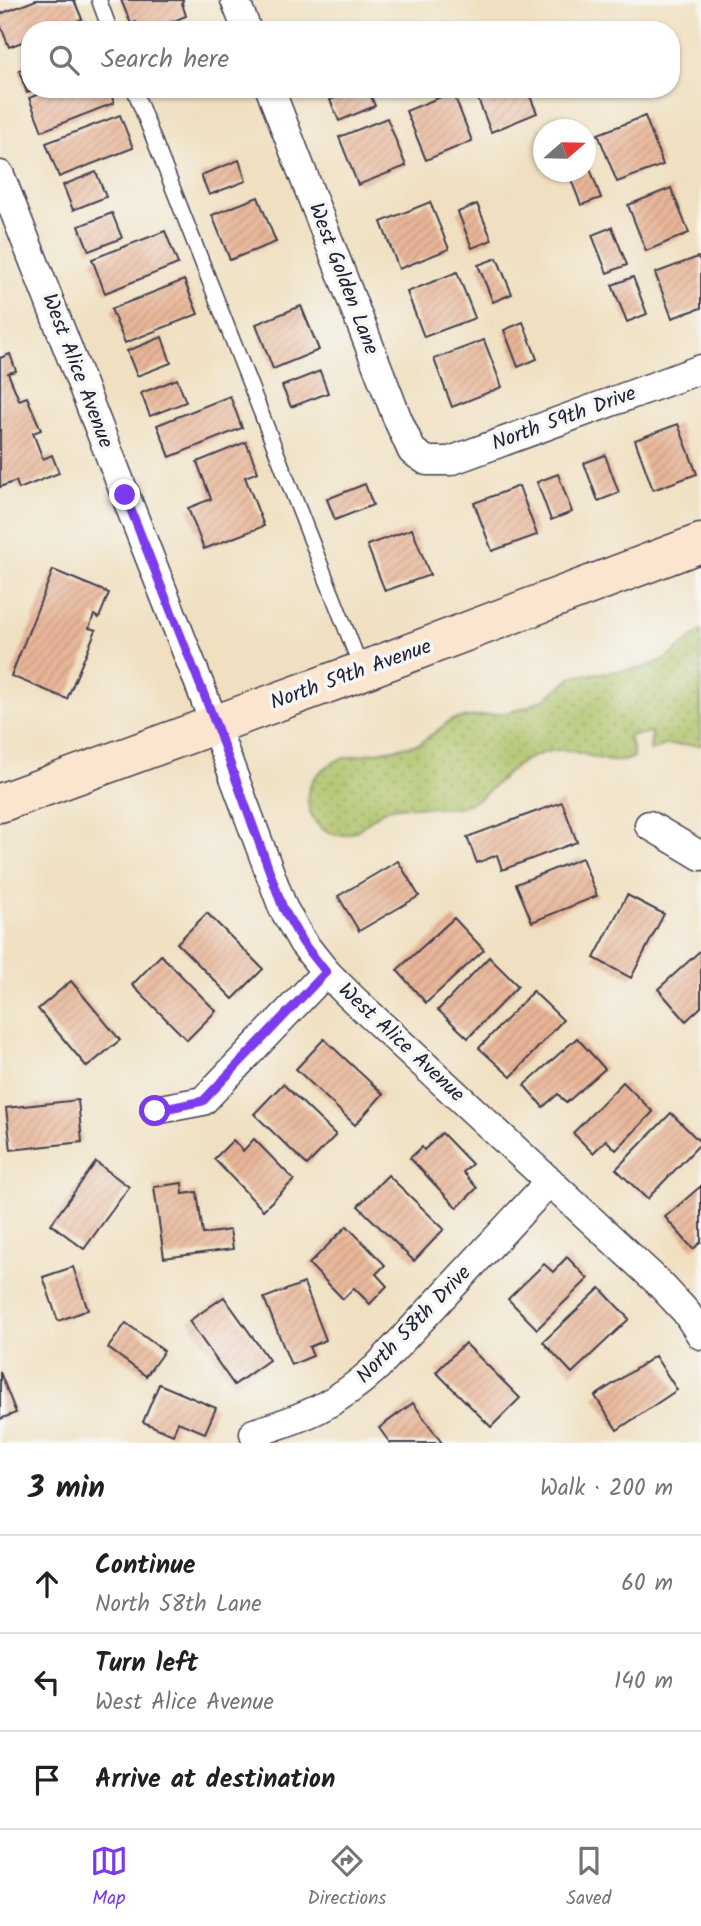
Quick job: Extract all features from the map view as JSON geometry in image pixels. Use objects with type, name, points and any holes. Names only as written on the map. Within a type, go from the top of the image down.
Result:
[{"type":"main road","name":"North 59th Avenue","points":[[0,803],[362,671],[701,543]]},
{"type":"street","points":[[235,0],[243,21]]},
{"type":"street","name":"West Golden Lane","points":[[274,98],[398,420],[412,451],[427,461]]},
{"type":"street","name":"West Alice Avenue","points":[[0,175],[216,725],[283,908],[303,943],[326,972],[658,1282],[693,1306],[701,1335]]},
{"type":"street","name":"North 59th Drive","points":[[427,461],[450,461],[701,369]]},
{"type":"street","points":[[649,825],[701,856]]},
{"type":"street","points":[[155,1111],[203,1101],[326,972]]},
{"type":"street","name":"North 58th Drive","points":[[255,1438],[351,1391],[377,1367],[550,1181]]},
{"type":"lane","points":[[99,0],[107,21]]},
{"type":"lane","points":[[138,98],[362,671]]},
{"type":"green space","points":[[701,631],[701,745],[666,745],[650,751],[652,732],[629,736],[634,757],[624,761],[604,760],[573,751],[551,751],[518,765],[480,798],[466,805],[388,809],[350,834],[325,831],[318,825],[309,809],[309,790],[314,778],[340,759],[419,744],[451,720],[505,713],[527,707],[546,698],[574,676],[644,668],[666,659]]},
{"type":"building","points":[[36,0],[74,0],[82,19],[21,21],[21,42],[9,47],[0,24],[0,14]]},
{"type":"building","points":[[121,0],[183,0],[186,16],[174,21],[130,21]]},
{"type":"building","points":[[29,98],[112,98],[114,103],[42,131]]},
{"type":"building","points":[[372,98],[375,106],[339,121],[330,100]]},
{"type":"building","points":[[438,98],[455,98],[472,141],[426,160],[406,111]]},
{"type":"building","points":[[478,98],[531,98],[537,113],[491,132]]},
{"type":"building","points":[[120,115],[133,148],[59,177],[46,143]]},
{"type":"building","points":[[645,116],[663,165],[617,182],[598,134]]},
{"type":"building","points":[[387,118],[406,166],[358,185],[339,137]]},
{"type":"building","points":[[239,160],[246,181],[209,195],[201,175]]},
{"type":"building","points":[[96,172],[106,197],[73,210],[63,185]]},
{"type":"building","points":[[572,182],[595,182],[601,198],[581,205]]},
{"type":"building","points":[[671,188],[689,233],[646,251],[628,205]]},
{"type":"building","points":[[258,197],[276,242],[230,260],[212,215]]},
{"type":"building","points":[[430,202],[449,249],[399,269],[381,222]]},
{"type":"building","points":[[477,204],[492,240],[472,248],[458,212]]},
{"type":"building","points":[[112,213],[122,238],[89,251],[79,226]]},
{"type":"building","points":[[612,227],[627,265],[607,273],[592,235]]},
{"type":"building","points":[[165,231],[178,264],[105,293],[92,259]]},
{"type":"building","points":[[698,257],[701,263],[701,308],[672,318],[655,273]]},
{"type":"building","points":[[497,258],[512,294],[493,302],[478,265]]},
{"type":"building","points":[[457,272],[475,318],[424,337],[407,292]]},
{"type":"building","points":[[633,277],[647,314],[627,322],[612,285]]},
{"type":"building","points":[[184,280],[198,314],[125,343],[111,309]]},
{"type":"building","points":[[301,306],[319,350],[273,369],[256,324]]},
{"type":"building","points":[[523,322],[537,359],[518,367],[504,330]]},
{"type":"building","points":[[162,337],[171,363],[137,376],[127,351]]},
{"type":"building","points":[[484,340],[502,387],[452,407],[434,359]]},
{"type":"building","points":[[10,354],[16,371],[8,373],[19,400],[27,397],[41,430],[33,433],[43,459],[52,455],[59,473],[19,489],[16,481],[0,487],[0,358]]},
{"type":"building","points":[[320,371],[328,393],[291,407],[282,386]]},
{"type":"building","points":[[177,379],[186,402],[150,416],[141,393]]},
{"type":"building","points":[[230,396],[242,428],[170,457],[157,425]]},
{"type":"building","points":[[678,424],[697,474],[653,490],[635,440]]},
{"type":"building","points":[[246,442],[258,472],[245,477],[264,526],[204,549],[188,508],[211,499],[197,462]]},
{"type":"building","points":[[605,455],[619,493],[598,501],[584,463]]},
{"type":"building","points":[[558,474],[572,512],[551,520],[537,482]]},
{"type":"building","points":[[365,484],[373,505],[335,520],[327,499]]},
{"type":"building","points":[[519,486],[537,535],[492,551],[474,503]]},
{"type":"building","points":[[412,529],[430,575],[385,591],[367,545]]},
{"type":"building","points":[[53,570],[109,593],[99,618],[94,615],[89,628],[96,630],[67,699],[11,676]]},
{"type":"building","points":[[562,802],[577,842],[502,870],[497,855],[477,863],[467,837]]},
{"type":"building","points":[[582,858],[597,896],[532,922],[516,884]]},
{"type":"building","points":[[398,861],[419,896],[359,931],[338,896]]},
{"type":"building","points":[[627,895],[664,914],[631,978],[594,958]]},
{"type":"building","points":[[207,913],[263,969],[233,999],[177,943]]},
{"type":"building","points":[[454,918],[484,950],[426,1003],[397,970]]},
{"type":"building","points":[[701,950],[701,1007],[686,1021],[658,989]]},
{"type":"building","points":[[161,955],[216,1011],[187,1040],[132,985]]},
{"type":"building","points":[[489,957],[518,986],[468,1038],[438,1010]]},
{"type":"building","points":[[71,981],[120,1040],[87,1067],[38,1009]]},
{"type":"building","points":[[533,991],[563,1020],[511,1077],[479,1048]]},
{"type":"building","points":[[577,1038],[605,1069],[566,1103],[558,1094],[543,1107],[524,1085]]},
{"type":"building","points":[[324,1039],[383,1094],[355,1125],[296,1069]]},
{"type":"building","points":[[623,1082],[653,1112],[616,1150],[606,1140],[593,1153],[573,1133]]},
{"type":"building","points":[[283,1084],[336,1135],[307,1165],[254,1114]]},
{"type":"building","points":[[78,1100],[82,1142],[11,1150],[6,1108]]},
{"type":"building","points":[[671,1113],[701,1143],[647,1199],[616,1169]]},
{"type":"building","points":[[442,1133],[472,1164],[463,1172],[477,1188],[457,1208],[410,1158],[422,1147],[424,1150]]},
{"type":"building","points":[[254,1139],[294,1180],[263,1210],[214,1159],[233,1140],[243,1151]]},
{"type":"building","points":[[96,1162],[129,1187],[84,1249],[51,1224]]},
{"type":"building","points":[[388,1175],[444,1229],[414,1261],[358,1206]]},
{"type":"building","points":[[182,1183],[183,1194],[197,1192],[203,1234],[230,1230],[233,1249],[164,1258],[154,1187]]},
{"type":"building","points":[[701,1186],[701,1242],[693,1249],[665,1217]]},
{"type":"building","points":[[347,1226],[385,1265],[376,1274],[387,1286],[370,1304],[354,1288],[343,1299],[309,1264]]},
{"type":"building","points":[[567,1257],[588,1279],[537,1329],[508,1299],[544,1264],[553,1272]]},
{"type":"building","points":[[73,1267],[88,1310],[58,1321],[43,1277]]},
{"type":"building","points":[[304,1283],[326,1340],[309,1347],[313,1356],[291,1365],[264,1298]]},
{"type":"building","points":[[600,1288],[629,1319],[572,1373],[543,1342]]},
{"type":"building","points":[[224,1297],[269,1360],[234,1385],[189,1321]]},
{"type":"building","points":[[126,1323],[164,1351],[146,1376],[108,1348]]},
{"type":"building","points":[[465,1343],[520,1398],[491,1427],[436,1372]]},
{"type":"building","points":[[655,1356],[677,1390],[617,1430],[595,1396]]},
{"type":"building","points":[[0,1372],[16,1413],[0,1419]]},
{"type":"building","points":[[159,1384],[216,1408],[205,1433],[178,1422],[173,1435],[143,1422]]},
{"type":"building","points":[[413,1403],[442,1443],[390,1443],[379,1428]]},
{"type":"route","points":[[125,495],[216,725],[283,908],[303,943],[326,972],[203,1101],[155,1111]]}]
